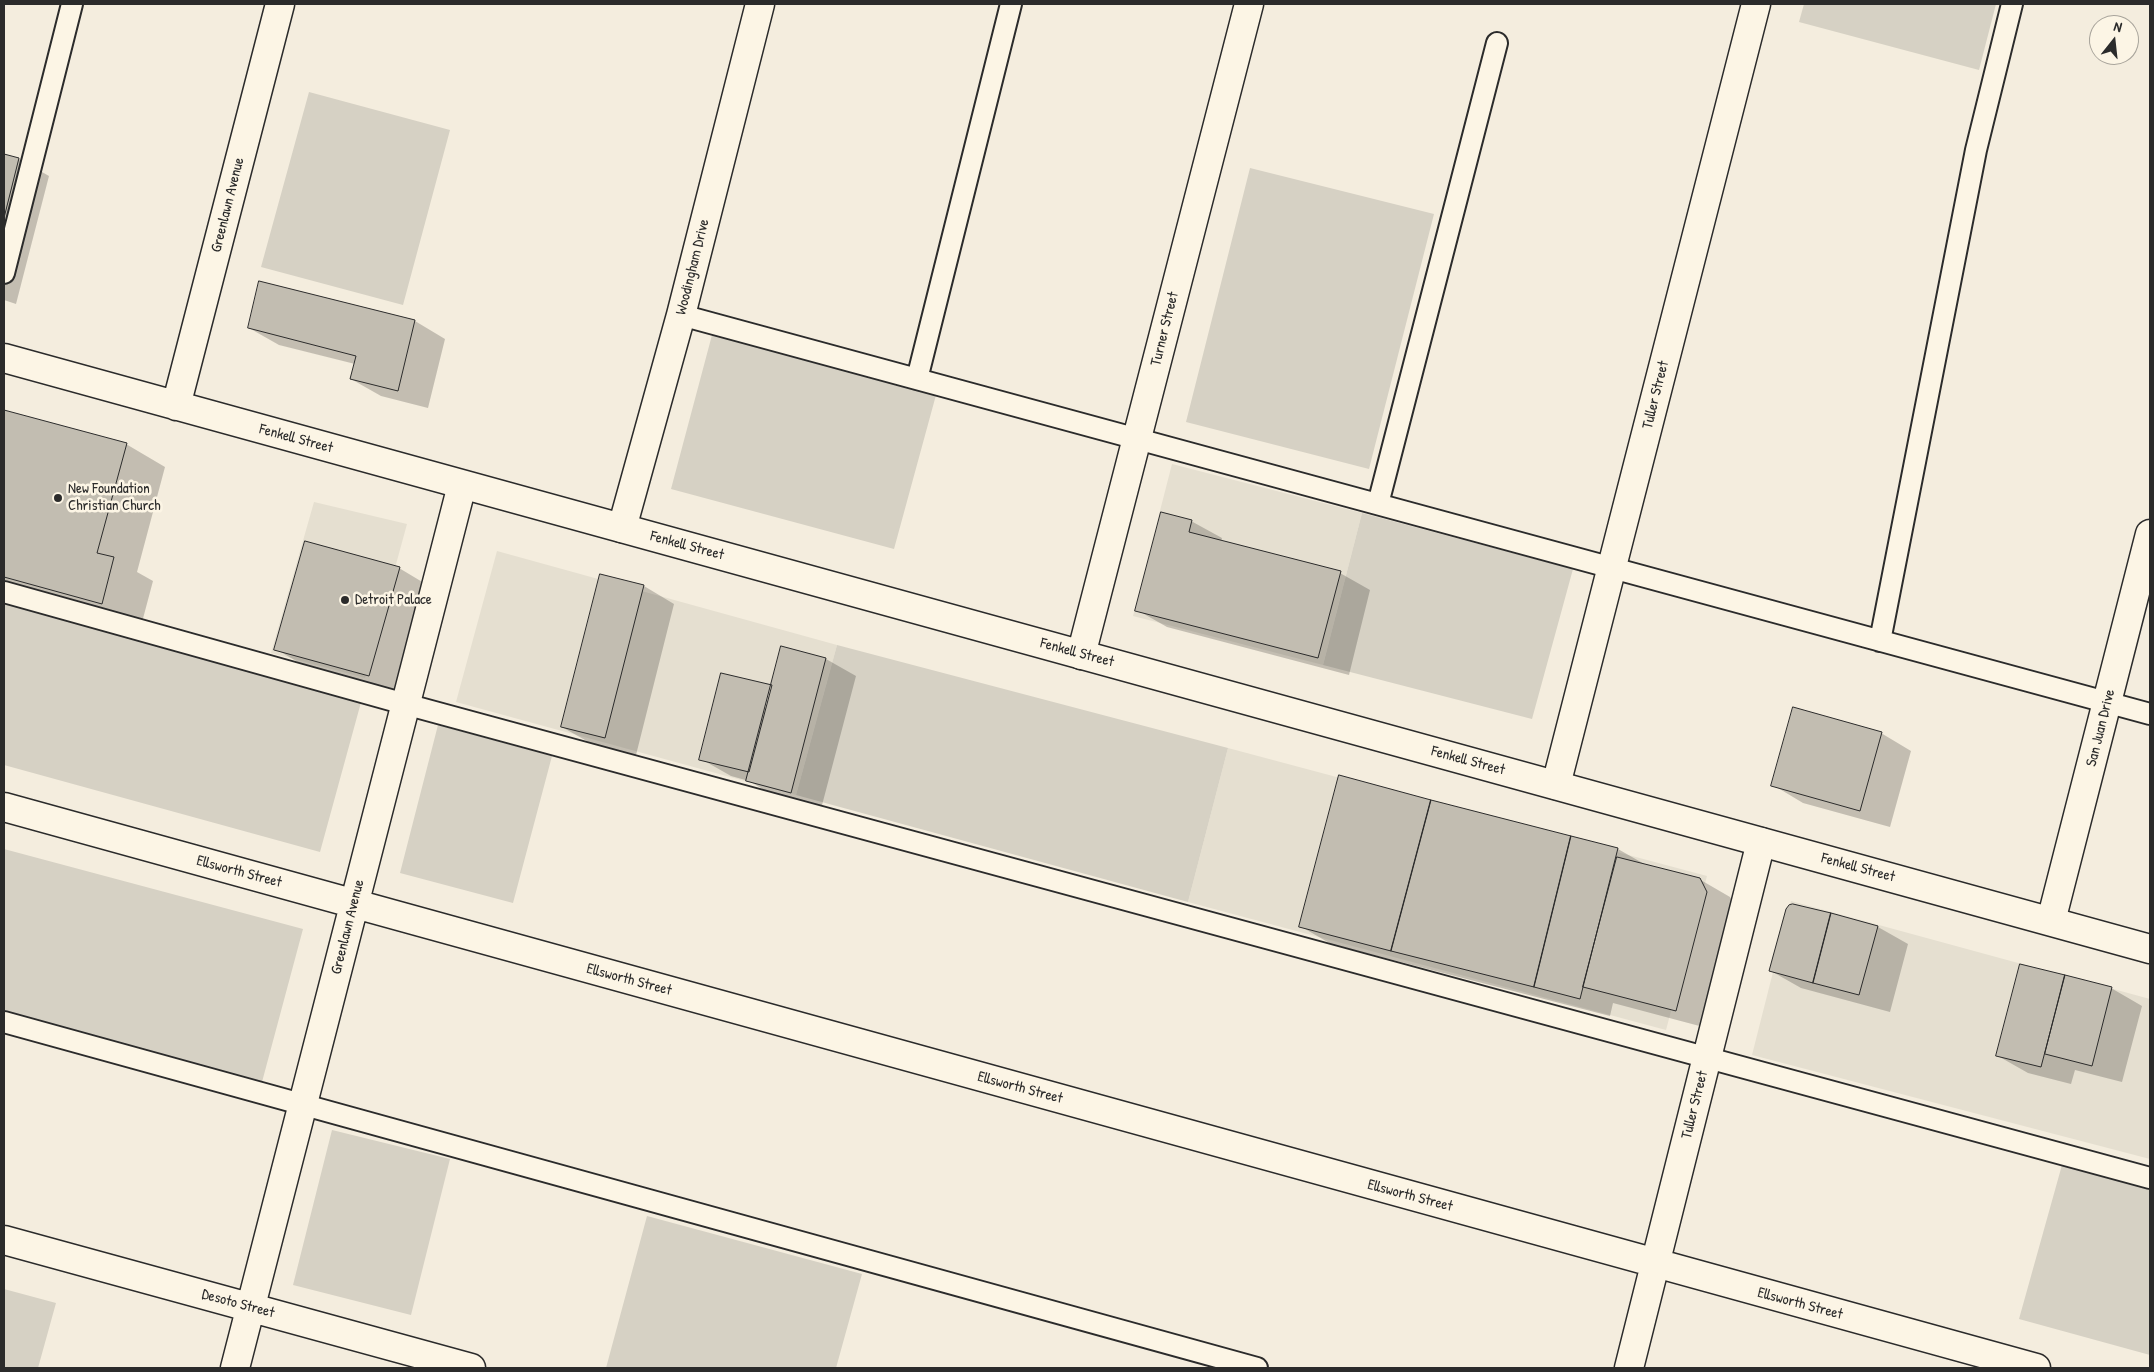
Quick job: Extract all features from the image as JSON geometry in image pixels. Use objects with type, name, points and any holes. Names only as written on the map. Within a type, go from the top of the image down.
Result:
[{"type":"street","name":"Greenlawn Avenue","points":[[176,406],[280,4]]},
{"type":"street","name":"Woodingham Drive","points":[[622,528],[681,315],[760,4]]},
{"type":"street","name":"Turner Street","points":[[1081,655],[1249,4]]},
{"type":"street","name":"Tuller Street","points":[[1556,785],[1756,4]]},
{"type":"street","name":"Fenkell Street","points":[[4,358],[2150,949]]},
{"type":"street","name":"Greenlawn Avenue","points":[[235,1368],[462,485]]},
{"type":"street","name":"San Juan Drive","points":[[2051,921],[2150,534]]},
{"type":"street","name":"Ellsworth Street","points":[[4,807],[2036,1368]]},
{"type":"street","name":"Tuller Street","points":[[1629,1368],[1761,842]]},
{"type":"street","name":"Desoto Street","points":[[4,1240],[471,1368]]},
{"type":"lane","points":[[4,273],[72,4]]},
{"type":"lane","points":[[917,379],[1011,4]]},
{"type":"lane","points":[[1880,641],[1976,150],[2012,4]]},
{"type":"lane","points":[[1378,504],[1497,43]]},
{"type":"lane","points":[[681,315],[2150,714]]},
{"type":"lane","points":[[4,592],[406,704],[2150,1178]]},
{"type":"lane","points":[[4,1022],[1257,1368]]},
{"type":"shaded area","points":[[1804,4],[1996,4],[1979,70],[1799,22]]},
{"type":"shaded area","points":[[309,92],[450,130],[403,305],[261,267]]},
{"type":"shaded area","points":[[1250,168],[1434,214],[1369,469],[1186,422]]},
{"type":"shaded area","points":[[712,335],[936,395],[894,549],[671,489]]},
{"type":"shaded area","points":[[1172,464],[1362,513],[1323,665],[1133,616]]},
{"type":"shaded area","points":[[314,502],[407,524],[365,678],[271,653]]},
{"type":"shaded area","points":[[1362,513],[1573,569],[1532,719],[1323,665]]},
{"type":"shaded area","points":[[497,551],[837,645],[796,795],[456,702]]},
{"type":"shaded area","points":[[4,596],[363,695],[320,852],[4,765]]},
{"type":"shaded area","points":[[837,645],[1228,748],[1188,902],[796,795]]},
{"type":"shaded area","points":[[438,725],[552,756],[513,903],[400,873]]},
{"type":"shaded area","points":[[1228,748],[1707,876],[1666,1030],[1188,902]]},
{"type":"shaded area","points":[[4,849],[303,929],[262,1082],[4,1013]]},
{"type":"shaded area","points":[[1791,901],[2150,999],[2150,1159],[1752,1055]]},
{"type":"shaded area","points":[[332,1130],[450,1159],[411,1315],[293,1285]]},
{"type":"shaded area","points":[[2067,1147],[2150,1170],[2150,1355],[2019,1319]]},
{"type":"shaded area","points":[[647,1216],[862,1274],[836,1368],[606,1368]]},
{"type":"shaded area","points":[[4,1289],[56,1303],[38,1368],[4,1368]]},
{"type":"building","points":[[4,154],[19,158],[4,218]]},
{"type":"building","points":[[259,281],[415,320],[398,391],[350,379],[356,356],[248,328]]},
{"type":"building","name":"New Foundation Christian Church","points":[[4,410],[127,443],[97,553],[114,557],[102,604],[4,577]]},
{"type":"building","points":[[1161,512],[1192,520],[1189,532],[1341,571],[1318,658],[1135,611]]},
{"type":"building","points":[[305,541],[400,567],[369,676],[274,650]]},
{"type":"building","points":[[600,574],[644,585],[605,738],[561,727]]},
{"type":"building","points":[[781,646],[826,658],[791,793],[746,781]]},
{"type":"building","points":[[721,673],[772,685],[749,772],[699,760]]},
{"type":"building","points":[[1793,707],[1882,732],[1860,811],[1771,786]]},
{"type":"building","points":[[1339,775],[1431,800],[1391,951],[1299,927]]},
{"type":"building","points":[[1431,800],[1571,836],[1534,987],[1391,951]]},
{"type":"building","points":[[1571,836],[1618,848],[1580,999],[1534,987]]},
{"type":"building","points":[[1617,857],[1700,878],[1707,892],[1676,1011],[1583,987]]},
{"type":"building","points":[[1793,904],[1831,913],[1813,983],[1769,971],[1786,909],[1789,905]]},
{"type":"building","points":[[1831,913],[1878,926],[1859,995],[1813,983]]},
{"type":"building","points":[[2020,964],[2065,975],[2041,1067],[1996,1056]]},
{"type":"building","points":[[2065,975],[2112,987],[2092,1066],[2045,1054]]},
{"type":"place","name":"New Foundation Christian Church","points":[[58,498]]},
{"type":"place","name":"Detroit Palace","points":[[345,600]]}]
